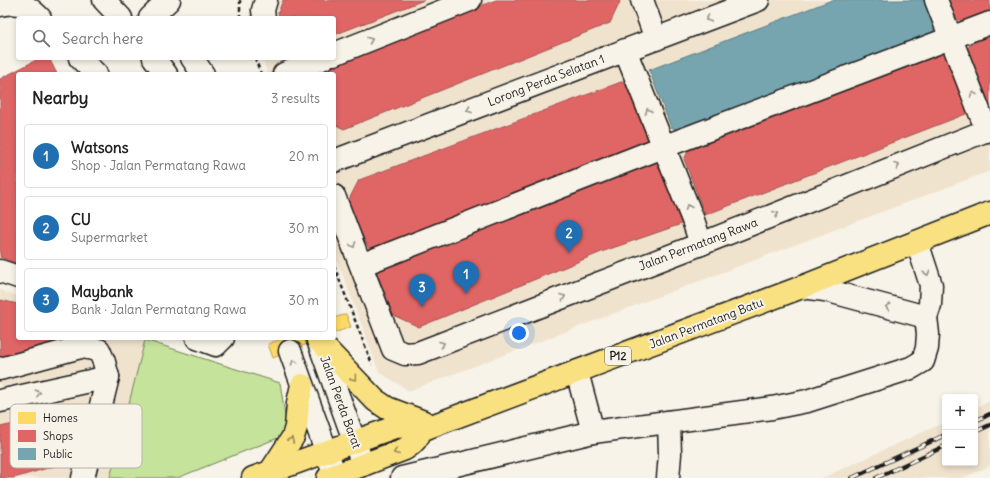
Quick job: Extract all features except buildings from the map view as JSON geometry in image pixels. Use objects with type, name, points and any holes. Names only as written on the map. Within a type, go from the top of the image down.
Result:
[{"type":"main road","name":"Jalan Permatang Batu","points":[[428,428],[802,287],[990,213]]},
{"type":"main road","points":[[318,340],[375,400],[428,428]]},
{"type":"main road","points":[[261,475],[293,437],[302,385]]},
{"type":"main road","points":[[261,475],[395,427],[413,426],[428,428]]},
{"type":"main road","points":[[331,477],[405,449],[416,441],[428,428]]},
{"type":"street","points":[[104,0],[119,16]]},
{"type":"street","points":[[264,16],[263,10],[266,0]]},
{"type":"street","points":[[336,53],[470,0]]},
{"type":"street","points":[[642,0],[656,39]]},
{"type":"street","name":"Lorong Perda Selatan 1","points":[[336,160],[758,0]]},
{"type":"street","points":[[936,0],[988,130]]},
{"type":"street","points":[[0,5],[14,2],[30,8],[38,16]]},
{"type":"street","points":[[336,201],[361,265],[663,147],[990,23]]},
{"type":"street","points":[[625,50],[693,220],[701,244]]},
{"type":"street","points":[[82,60],[94,72]]},
{"type":"street","points":[[156,60],[164,72]]},
{"type":"street","points":[[193,60],[202,72]]},
{"type":"street","points":[[279,60],[284,72]]},
{"type":"street","points":[[290,72],[319,60]]},
{"type":"street","name":"Jalan Permatang Rawa","points":[[361,265],[393,349],[405,354],[418,353],[701,244],[988,130]]},
{"type":"street","points":[[416,477],[593,432],[772,408],[807,401],[911,368],[923,360],[927,348],[928,334],[926,317],[930,305],[931,285],[917,242]]},
{"type":"street","points":[[0,271],[16,276]]},
{"type":"street","points":[[802,287],[825,290],[926,317]]},
{"type":"street","points":[[202,340],[216,345],[221,340]]},
{"type":"street","name":"Jalan Perda Barat","points":[[318,340],[364,465]]},
{"type":"street","points":[[0,369],[81,347],[99,350],[108,377],[101,404]]},
{"type":"street","points":[[290,351],[327,452],[331,477]]},
{"type":"street","points":[[577,372],[593,432]]},
{"type":"street","points":[[0,401],[108,377]]},
{"type":"street","points":[[668,478],[670,454],[669,422]]},
{"type":"street","points":[[83,478],[85,468]]},
{"type":"path","points":[[240,0],[240,16]]},
{"type":"path","points":[[256,60],[260,72]]},
{"type":"path","points":[[336,271],[374,371]]},
{"type":"shaded area","points":[[254,0],[990,0],[990,171],[409,391],[379,372],[336,257],[336,72],[267,72],[263,60],[336,60],[336,16],[249,16]]},
{"type":"shaded area","points":[[0,290],[16,295],[16,340],[145,340],[129,404],[10,404],[10,468],[113,468],[110,478],[0,478]]},
{"type":"shaded area","points":[[990,401],[990,466],[963,478],[822,478],[942,423],[942,466],[978,466],[978,407]]},
{"type":"green space","points":[[145,340],[280,383],[288,434],[177,478],[110,478],[113,468],[142,468],[142,404],[129,404]]},
{"type":"railway","points":[[978,420],[990,414]]},
{"type":"railway","points":[[978,431],[990,425]]},
{"type":"railway","points":[[852,478],[942,436]]},
{"type":"railway","points":[[876,478],[942,447]]},
{"type":"place","name":"CU","points":[[569,253]]},
{"type":"place","name":"Watsons","points":[[466,294]]},
{"type":"place","name":"Maybank","points":[[422,307]]}]
